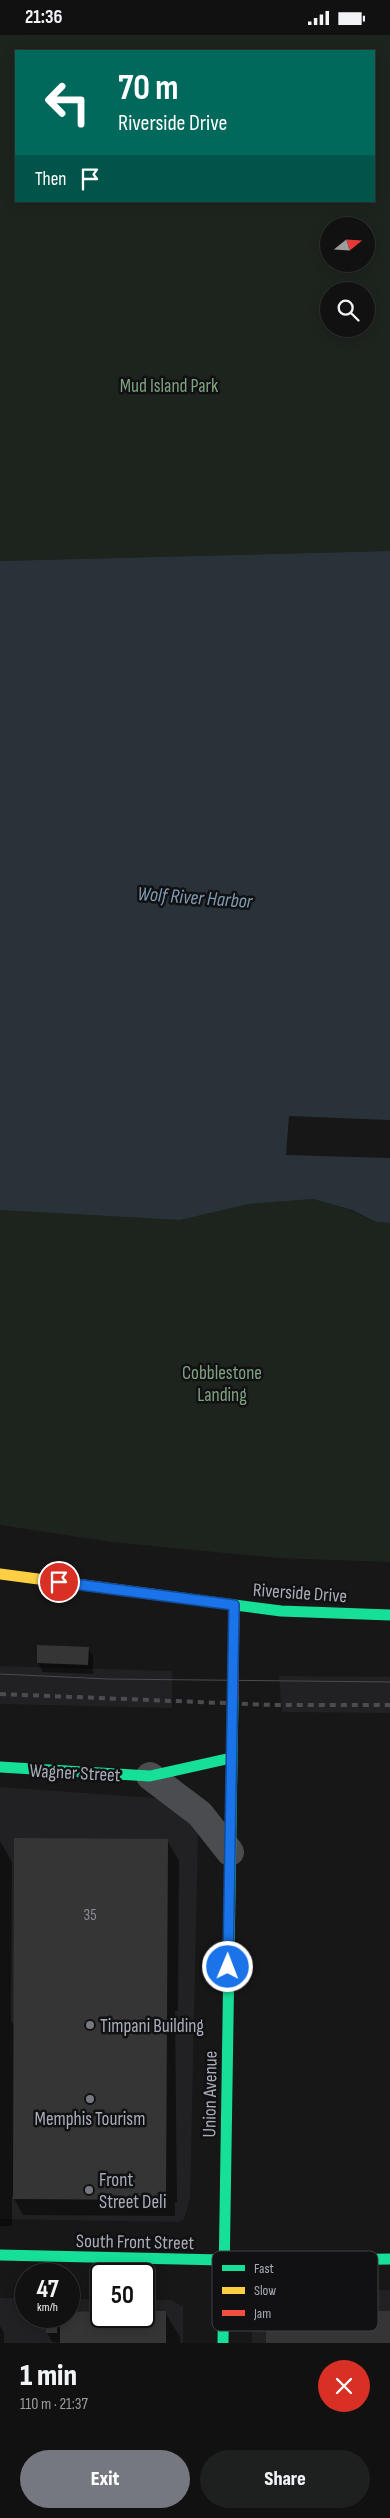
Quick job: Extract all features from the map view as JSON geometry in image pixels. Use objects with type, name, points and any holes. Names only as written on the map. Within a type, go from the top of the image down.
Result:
[{"type":"main road","name":"Riverside Drive","points":[[0,1574],[281,1611],[390,1615]]},
{"type":"main road","name":"Union Avenue","points":[[224,2251],[234,1605]]},
{"type":"main road","name":"Wagner Street","points":[[0,1767],[150,1776],[231,1758]]},
{"type":"main road","name":"South Front Street","points":[[0,2255],[212,2260]]},
{"type":"street","points":[[150,1776],[200,1814],[230,1852]]},
{"type":"shaded area","points":[[0,1666],[172,1671],[172,1708],[0,1704]]},
{"type":"shaded area","points":[[279,1676],[390,1677],[390,1713],[282,1712]]},
{"type":"shaded area","points":[[0,1787],[155,1798],[185,1809],[198,1832],[190,2199],[184,2219],[178,2222],[0,2219]]},
{"type":"shaded area","points":[[378,2290],[390,2290],[390,2343],[252,2343],[252,2331],[378,2331]]},
{"type":"shaded area","points":[[0,2298],[15,2298],[15,2328],[80,2328],[80,2299],[90,2299],[90,2328],[155,2328],[155,2300],[172,2300],[183,2307],[183,2343],[0,2343]]},
{"type":"green space","name":"Mud Island Park","points":[[0,35],[390,35],[390,551],[0,561]]},
{"type":"green space","name":"Cobblestone Landing","points":[[313,1199],[347,1209],[376,1222],[390,1223],[390,1562],[278,1558],[112,1542],[0,1525],[0,1210],[180,1220],[249,1204]]},
{"type":"water","name":"Wolf River Harbor","points":[[390,551],[390,1223],[376,1222],[352,1210],[313,1199],[249,1204],[180,1220],[0,1210],[0,561]]},
{"type":"pier","points":[[289,1116],[390,1120],[390,1158],[286,1155]]},
{"type":"building","points":[[37,1645],[89,1647],[88,1665],[37,1663]]},
{"type":"building","points":[[14,1838],[168,1839],[166,2200],[13,2199]]},
{"type":"building","points":[[90,2311],[90,2328],[155,2328],[155,2311],[166,2311],[166,2343],[60,2343],[60,2328],[80,2328],[80,2312]]},
{"type":"building","points":[[378,2311],[390,2311],[390,2343],[266,2343],[266,2331],[378,2331]]},
{"type":"building","points":[[46,2328],[57,2328],[57,2333],[46,2333]]},
{"type":"tram line","points":[[0,1674],[108,1679],[390,1682]]},
{"type":"railway","points":[[0,1694],[273,1705],[390,1705]]},
{"type":"traffic: fast","points":[[151,1594],[281,1611],[390,1615]]},
{"type":"traffic: fast","points":[[224,2251],[233,1698]]},
{"type":"traffic: fast","points":[[0,1767],[150,1776],[231,1758]]},
{"type":"traffic: fast","points":[[0,2255],[212,2260]]},
{"type":"traffic: fast","points":[[378,2259],[390,2259]]},
{"type":"traffic: fast","points":[[223,2331],[223,2343]]},
{"type":"traffic: slow","points":[[0,1574],[151,1594]]},
{"type":"traffic: jam","points":[[233,1698],[234,1605]]},
{"type":"place","name":"Timpani Building","points":[[90,2025]]},
{"type":"place","name":"Memphis Tourism","points":[[90,2099]]},
{"type":"place","name":"Front Street Deli","points":[[89,2190]]},
{"type":"route","points":[[59,1582],[234,1605],[231,1681],[228,1967]]}]
